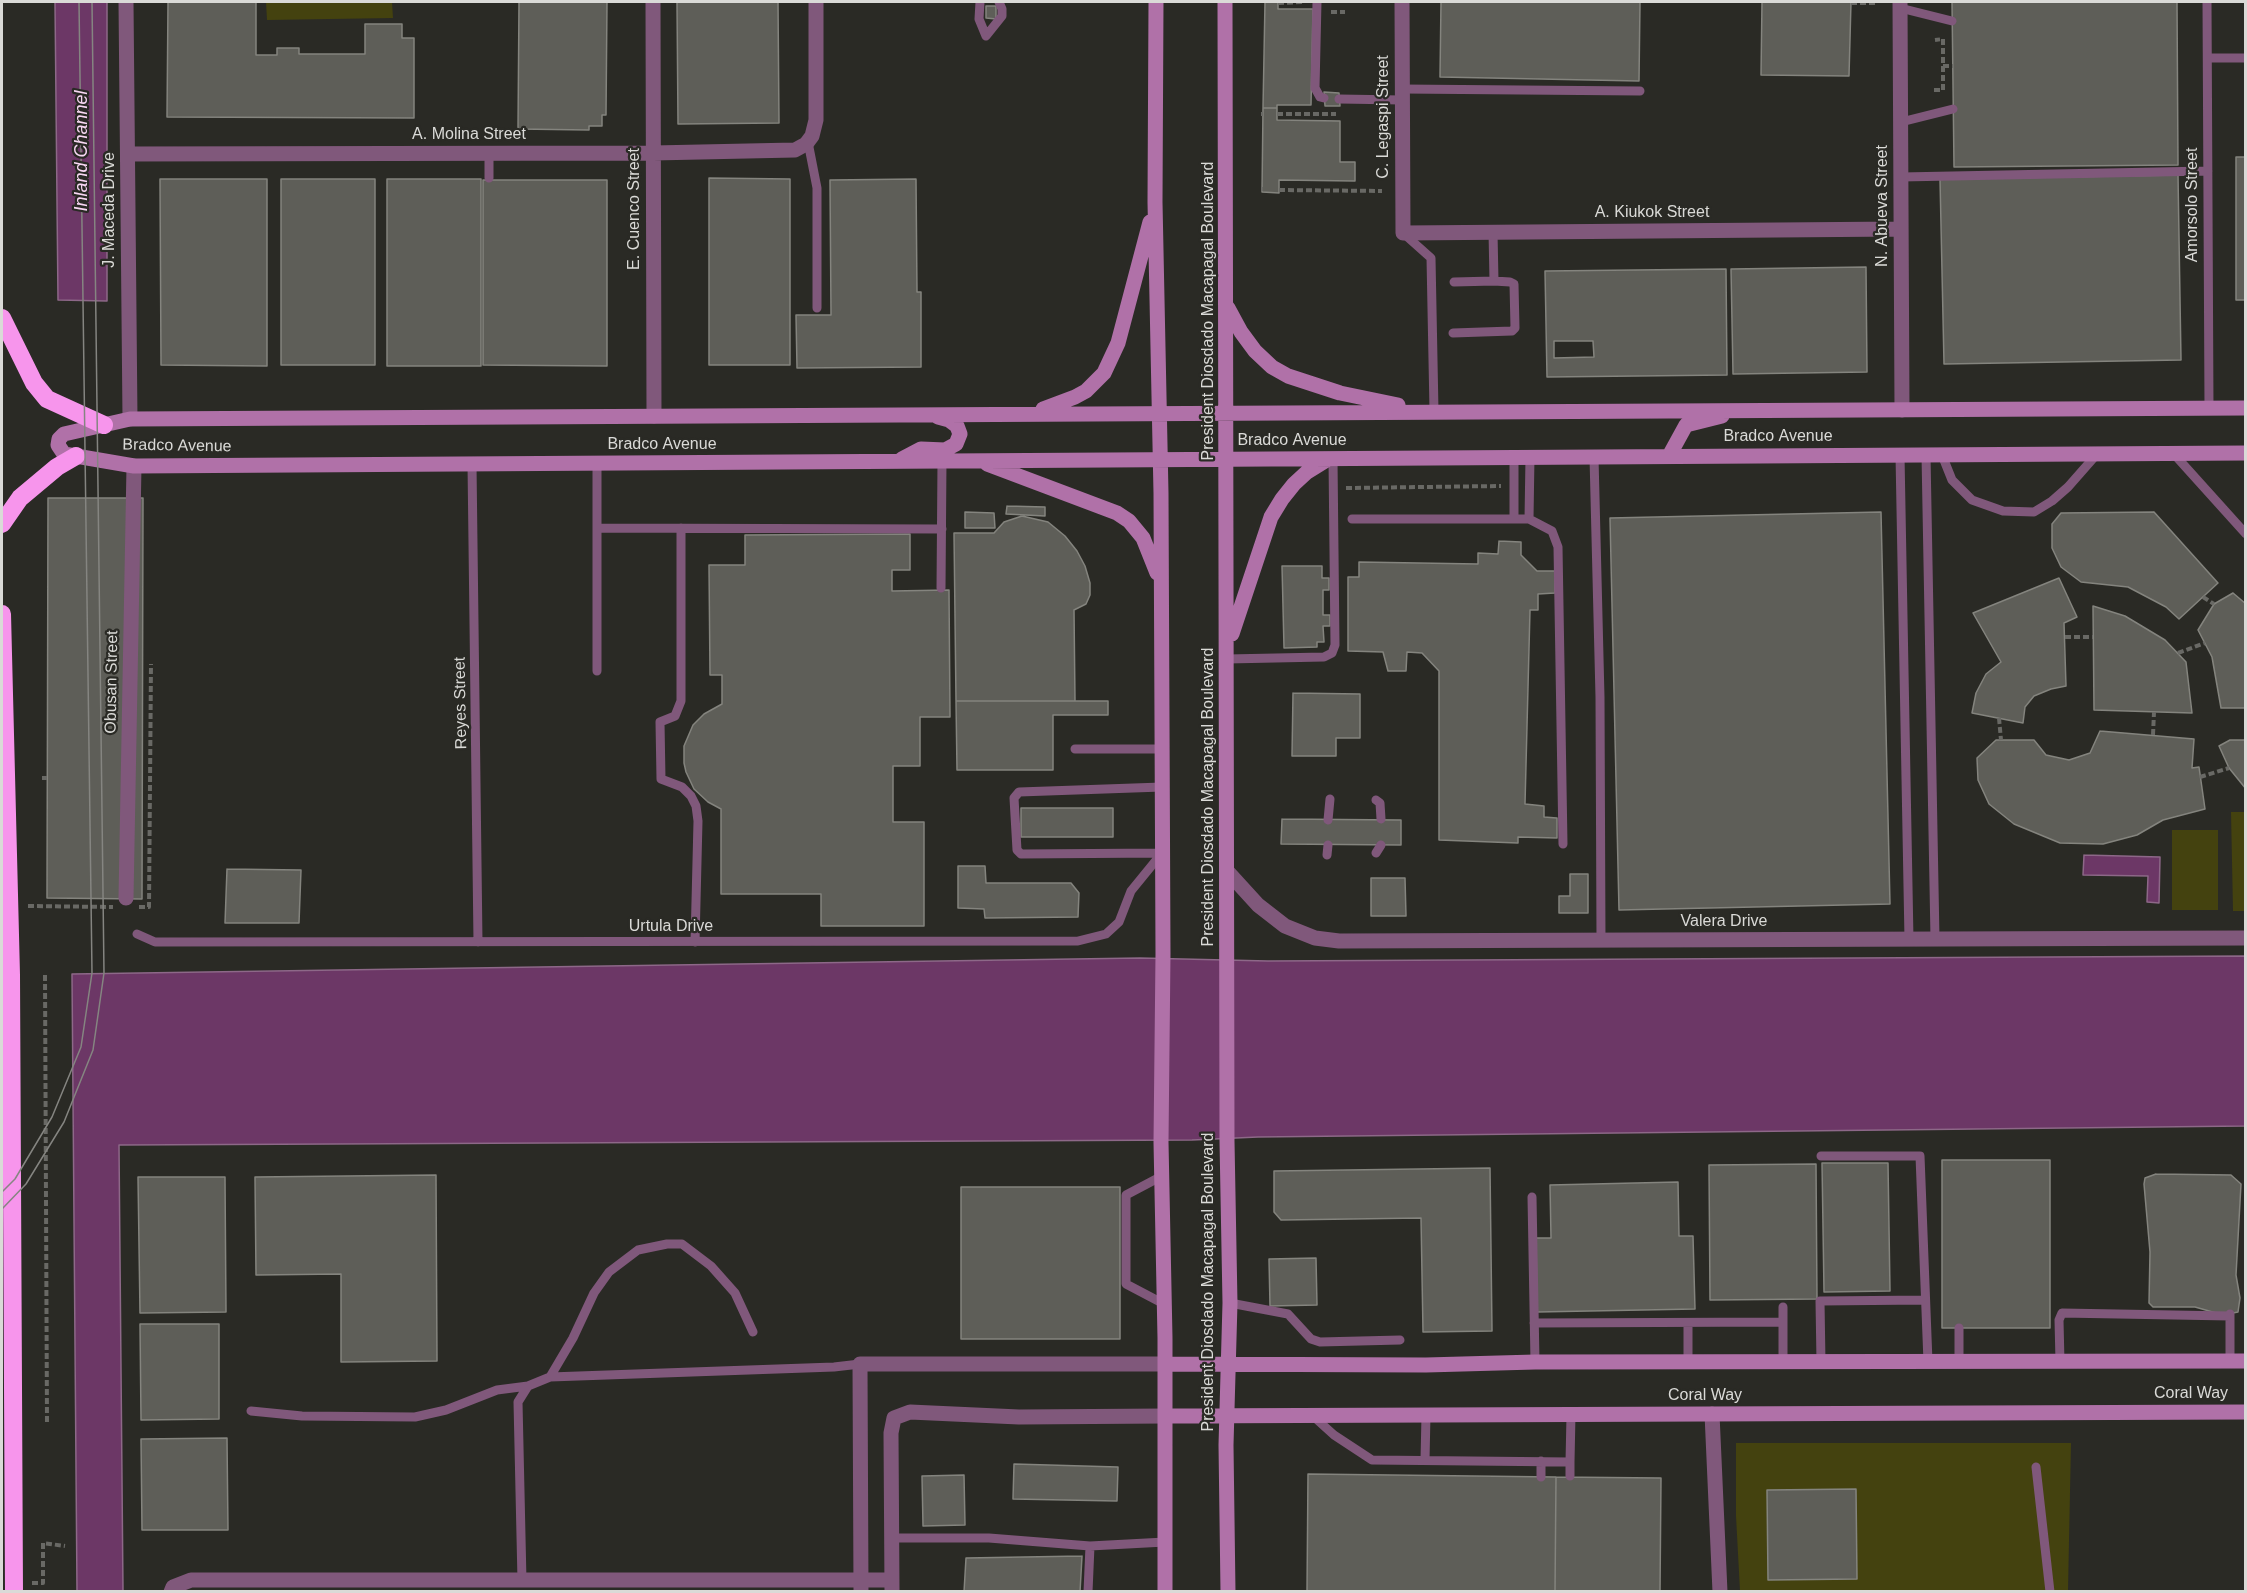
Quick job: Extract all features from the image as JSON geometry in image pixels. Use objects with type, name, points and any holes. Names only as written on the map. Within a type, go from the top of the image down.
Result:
[{"type":"highway","points":[[2,318],[34,384],[47,399],[104,425]]},
{"type":"highway","points":[[2,524],[20,498],[57,467],[76,456]]},
{"type":"highway","points":[[2,614],[11,975],[14,1592]]},
{"type":"street","name":"J. Maceda Drive","points":[[126,2],[130,418]]},
{"type":"street","name":"E. Cuenco Street","points":[[653,2],[654,416]]},
{"type":"street","points":[[808,142],[816,120],[816,2]]},
{"type":"street","points":[[1156,2],[1155,202],[1161,584],[1163,954],[1161,1142],[1165,1364],[1165,1592]]},
{"type":"street","name":"President Diosdado Macapagal Boulevard","points":[[1225,2],[1227,1141],[1230,1303],[1227,1363],[1228,1592]]},
{"type":"street","name":"C. Legaspi Street","points":[[1402,2],[1403,233]]},
{"type":"street","name":"N. Abueva Street","points":[[1900,5],[1902,410]]},
{"type":"street","name":"A. Molina Street","points":[[128,154],[784,152],[795,150],[808,142]]},
{"type":"street","points":[[1028,414],[1075,397],[1097,382],[1104,373],[1123,325],[1155,202]]},
{"type":"street","name":"A. Kiukok Street","points":[[1403,233],[1901,229]]},
{"type":"street","points":[[1226,304],[1241,332],[1255,351],[1272,367],[1288,376],[1340,393],[1432,411]]},
{"type":"street","name":"Bradco Avenue","points":[[2246,408],[130,418],[61,436],[58,442],[64,454],[134,466],[2246,453]]},
{"type":"street","points":[[1669,456],[1686,425],[1745,410]]},
{"type":"street","points":[[900,461],[921,449],[949,449],[959,440],[960,432],[955,424],[949,420],[924,415]]},
{"type":"street","points":[[1227,654],[1271,517],[1294,484],[1307,472],[1331,459]]},
{"type":"street","points":[[979,461],[1118,513],[1134,525],[1143,537],[1161,584]]},
{"type":"street","name":"Obusan Street","points":[[126,898],[134,466]]},
{"type":"street","name":"Valera Drive","points":[[1227,871],[1246,893],[1285,926],[1315,938],[1360,942],[2246,938]]},
{"type":"street","name":"Coral Way","points":[[1165,1364],[2246,1361]]},
{"type":"street","points":[[861,1586],[860,1364],[1165,1364]]},
{"type":"street","points":[[171,1592],[173,1587],[191,1580],[522,1581],[892,1586],[891,1433],[894,1418],[910,1412],[1019,1417],[1165,1416]]},
{"type":"street","name":"Coral Way","points":[[1165,1416],[2246,1412]]},
{"type":"street","points":[[1712,1414],[1720,1592]]},
{"type":"lane","points":[[980,2],[979,19],[986,36],[1002,16],[999,2]]},
{"type":"lane","points":[[1314,2],[1315,88],[1320,97],[1324,99]]},
{"type":"lane","name":"Amorsolo Street","points":[[2207,2],[2209,408]]},
{"type":"lane","points":[[1900,5],[1952,21]]},
{"type":"lane","points":[[2208,57],[2246,58]]},
{"type":"lane","points":[[1339,99],[1402,94],[1640,91]]},
{"type":"lane","points":[[1900,122],[1953,109]]},
{"type":"lane","points":[[808,142],[817,188],[817,308]]},
{"type":"lane","points":[[489,153],[489,178]]},
{"type":"lane","points":[[1901,177],[2208,171]]},
{"type":"lane","points":[[1493,232],[1494,281]]},
{"type":"lane","points":[[1403,233],[1431,258],[1432,411]]},
{"type":"lane","points":[[1453,333],[1512,331],[1515,328],[1514,284],[1494,281],[1454,282]]},
{"type":"lane","points":[[2173,453],[2245,532]]},
{"type":"lane","points":[[1942,455],[1952,480],[1972,500],[2004,511],[2034,512],[2052,501],[2068,487],[2097,454]]},
{"type":"lane","points":[[1900,455],[1910,940]]},
{"type":"lane","points":[[1926,455],[1935,939]]},
{"type":"lane","points":[[1514,457],[1514,518]]},
{"type":"lane","points":[[1529,519],[1530,457]]},
{"type":"lane","points":[[1594,457],[1600,697],[1601,941]]},
{"type":"lane","points":[[1227,654],[1324,657],[1332,653],[1335,645],[1331,459]]},
{"type":"lane","points":[[941,588],[942,461]]},
{"type":"lane","points":[[597,463],[597,671]]},
{"type":"lane","name":"Reyes Street","points":[[472,464],[478,942]]},
{"type":"lane","points":[[1353,519],[1514,518],[1529,519],[1552,531],[1558,547],[1563,844]]},
{"type":"lane","points":[[597,528],[942,529]]},
{"type":"lane","points":[[681,528],[681,701],[675,716],[660,722],[661,779],[682,787],[692,796],[696,806],[698,821],[694,942]]},
{"type":"lane","points":[[1075,749],[1162,749]]},
{"type":"lane","points":[[1162,788],[1019,792],[1014,798],[1017,850],[1021,854],[1162,853]]},
{"type":"lane","points":[[1328,820],[1330,799]]},
{"type":"lane","points":[[1376,800],[1380,803],[1381,819]]},
{"type":"lane","name":"Urtula Drive","points":[[137,934],[156,942],[1078,941],[1106,933],[1119,922],[1131,891],[1162,853]]},
{"type":"lane","points":[[1821,1156],[1920,1156],[1928,1362]]},
{"type":"lane","points":[[1162,1176],[1126,1196],[1126,1284],[1164,1304]]},
{"type":"lane","points":[[1532,1197],[1535,1362]]},
{"type":"lane","points":[[550,1377],[573,1338],[594,1293],[609,1272],[638,1250],[667,1244],[682,1244],[711,1266],[735,1293],[753,1332]]},
{"type":"lane","points":[[1821,1362],[1820,1301],[1925,1300]]},
{"type":"lane","points":[[1230,1303],[1288,1314],[1311,1339],[1320,1342],[1400,1340]]},
{"type":"lane","points":[[1783,1307],[1783,1362]]},
{"type":"lane","points":[[2060,1362],[2059,1320],[2062,1313],[2230,1315],[2230,1361]]},
{"type":"lane","points":[[1534,1323],[1783,1322]]},
{"type":"lane","points":[[1688,1323],[1689,1362]]},
{"type":"lane","points":[[1959,1328],[1959,1362]]},
{"type":"lane","points":[[251,1411],[302,1416],[415,1417],[446,1410],[497,1390],[528,1386],[550,1377],[834,1367],[860,1364]]},
{"type":"lane","points":[[522,1581],[518,1402],[528,1386]]},
{"type":"lane","points":[[1425,1460],[1426,1415]]},
{"type":"lane","points":[[1570,1476],[1571,1415]]},
{"type":"lane","points":[[1313,1416],[1334,1435],[1372,1460],[1570,1461]]},
{"type":"lane","points":[[1541,1461],[1541,1477]]},
{"type":"lane","points":[[2036,1467],[2050,1592]]},
{"type":"lane","points":[[892,1538],[989,1538],[1090,1546],[1165,1542]]},
{"type":"lane","points":[[1088,1592],[1090,1546]]},
{"type":"path","points":[[1278,3],[1314,2]]},
{"type":"path","points":[[1851,3],[1877,3]]},
{"type":"path","points":[[1935,40],[1943,39],[1943,90],[1935,90]]},
{"type":"path","points":[[1943,66],[1953,66]]},
{"type":"path","points":[[1277,114],[1340,114]]},
{"type":"path","points":[[1279,190],[1382,191]]},
{"type":"path","points":[[1333,488],[1514,486]]},
{"type":"path","points":[[2203,597],[2214,604]]},
{"type":"path","points":[[2065,637],[2093,637]]},
{"type":"path","points":[[2178,653],[2205,644]]},
{"type":"path","points":[[2153,735],[2154,712]]},
{"type":"path","points":[[1999,718],[2001,740]]},
{"type":"path","points":[[2200,777],[2229,768]]},
{"type":"path","points":[[30,906],[42,906]]},
{"type":"path","points":[[45,975],[47,1422]]},
{"type":"path","points":[[43,1583],[43,1543],[65,1546]]},
{"type":"shaded area","points":[[266,2],[392,2],[393,18],[267,20]]},
{"type":"shaded area","points":[[2231,812],[2245,812],[2245,911],[2233,911]]},
{"type":"shaded area","points":[[2172,830],[2218,830],[2218,910],[2172,910]]},
{"type":"shaded area","points":[[1736,1443],[2071,1443],[2068,1591],[1740,1591],[1736,1516]]},
{"type":"water","name":"Inland Channel","points":[[55,2],[107,2],[107,301],[58,300]]},
{"type":"water","points":[[2084,855],[2160,857],[2159,903],[2147,902],[2148,876],[2083,875]]},
{"type":"water","points":[[2245,956],[2245,1126],[1258,1137],[1192,1140],[119,1145],[123,1591],[77,1591],[72,974],[1140,958],[1268,961]]},
{"type":"building","points":[[168,2],[256,2],[256,55],[277,55],[277,48],[299,48],[299,54],[365,54],[365,24],[402,24],[402,38],[414,38],[414,118],[167,117]]},
{"type":"building","points":[[519,2],[607,2],[606,115],[602,115],[602,126],[589,126],[589,130],[518,129]]},
{"type":"building","points":[[677,2],[778,2],[779,123],[678,124]]},
{"type":"building","points":[[1265,2],[1278,2],[1278,9],[1313,9],[1311,105],[1277,105],[1277,108],[1263,108]]},
{"type":"building","points":[[1441,2],[1640,2],[1639,81],[1440,77]]},
{"type":"building","points":[[1762,2],[1851,2],[1849,76],[1761,75]]},
{"type":"building","points":[[1952,2],[2177,2],[2178,165],[1954,167]]},
{"type":"building","points":[[986,6],[996,6],[996,19],[986,18]]},
{"type":"building","points":[[1324,92],[1339,93],[1340,106],[1325,106]]},
{"type":"building","points":[[1263,108],[1277,108],[1277,120],[1340,121],[1340,162],[1355,162],[1355,181],[1279,180],[1279,193],[1262,192]]},
{"type":"building","points":[[2236,157],[2246,157],[2246,300],[2236,300]]},
{"type":"building","points":[[2178,175],[2181,360],[1944,364],[1940,179]]},
{"type":"building","points":[[709,178],[790,179],[790,365],[709,365]]},
{"type":"building","points":[[160,179],[267,179],[267,366],[161,365]]},
{"type":"building","points":[[281,179],[375,179],[375,365],[281,365]]},
{"type":"building","points":[[387,179],[481,179],[481,366],[387,366]]},
{"type":"building","points":[[916,179],[917,292],[921,292],[921,367],[797,368],[796,315],[831,315],[830,180]]},
{"type":"building","points":[[483,180],[607,180],[607,366],[483,365]]},
{"type":"building","points":[[1866,267],[1867,372],[1733,374],[1731,269]]},
{"type":"building","points":[[1726,269],[1727,375],[1547,377],[1545,271]]},
{"type":"building","points":[[1554,341],[1593,341],[1594,357],[1554,358]]},
{"type":"building","points":[[48,498],[143,498],[142,899],[47,898]]},
{"type":"building","points":[[1007,506],[1045,507],[1045,516],[1006,514]]},
{"type":"building","points":[[965,512],[994,513],[995,528],[965,528]]},
{"type":"building","points":[[1881,512],[1890,904],[1619,910],[1610,518]]},
{"type":"building","points":[[2154,512],[2218,583],[2179,619],[2166,607],[2128,587],[2081,582],[2061,567],[2052,548],[2052,524],[2061,513]]},
{"type":"building","points":[[1022,516],[1048,522],[1065,536],[1085,566],[1090,583],[1090,595],[1086,604],[1074,610],[1075,701],[956,701],[954,533],[994,533],[1004,522]]},
{"type":"building","points":[[910,534],[910,570],[892,570],[892,591],[949,590],[950,717],[920,717],[920,766],[893,766],[893,822],[924,822],[924,926],[821,926],[821,894],[721,894],[721,809],[708,802],[694,789],[684,763],[684,746],[693,725],[704,714],[722,704],[722,675],[710,675],[709,565],[745,565],[745,535]]},
{"type":"building","points":[[1499,541],[1521,542],[1521,555],[1537,571],[1555,571],[1555,593],[1538,594],[1538,610],[1530,610],[1525,804],[1544,806],[1544,817],[1557,818],[1557,838],[1518,837],[1518,843],[1439,840],[1439,671],[1422,653],[1407,652],[1406,671],[1388,671],[1383,652],[1348,651],[1348,577],[1359,577],[1359,562],[1478,564],[1478,553],[1498,554]]},
{"type":"building","points":[[1282,566],[1322,566],[1322,578],[1329,578],[1329,590],[1323,590],[1323,615],[1330,615],[1330,626],[1323,626],[1324,642],[1317,642],[1317,647],[1284,648]]},
{"type":"building","points":[[2059,578],[2077,617],[2064,623],[2066,686],[2034,696],[2025,707],[2023,723],[1972,713],[1976,693],[1986,674],[2001,662],[1973,613]]},
{"type":"building","points":[[2233,593],[2246,604],[2246,708],[2221,708],[2212,657],[2198,630],[2214,604]]},
{"type":"building","points":[[2093,606],[2125,616],[2165,640],[2186,662],[2192,713],[2094,710]]},
{"type":"building","points":[[1293,693],[1360,694],[1360,738],[1336,738],[1336,756],[1292,756]]},
{"type":"building","points":[[956,701],[1108,701],[1108,715],[1053,715],[1053,770],[957,770]]},
{"type":"building","points":[[2100,731],[2194,739],[2192,768],[2199,767],[2205,809],[2163,820],[2137,835],[2103,844],[2060,843],[2014,824],[1989,804],[1978,780],[1977,758],[1996,740],[2034,740],[2046,755],[2069,760],[2090,753]]},
{"type":"building","points":[[2230,740],[2246,740],[2246,789],[2229,768],[2219,746]]},
{"type":"building","points":[[1021,808],[1113,808],[1113,837],[1021,837]]},
{"type":"building","points":[[1282,819],[1401,820],[1401,845],[1281,844]]},
{"type":"building","points":[[958,866],[985,866],[986,883],[1071,883],[1079,893],[1078,917],[985,918],[984,909],[958,908]]},
{"type":"building","points":[[227,869],[301,870],[299,923],[225,923]]},
{"type":"building","points":[[1570,874],[1588,874],[1588,913],[1559,913],[1559,896],[1570,896]]},
{"type":"building","points":[[1371,878],[1405,878],[1406,916],[1371,916]]},
{"type":"building","points":[[1942,1160],[2050,1160],[2050,1328],[1942,1328]]},
{"type":"building","points":[[1822,1163],[1888,1163],[1890,1291],[1824,1292]]},
{"type":"building","points":[[1816,1164],[1817,1299],[1710,1300],[1709,1165]]},
{"type":"building","points":[[1490,1168],[1492,1331],[1423,1332],[1421,1218],[1281,1220],[1274,1212],[1274,1171]]},
{"type":"building","points":[[2156,1174],[2231,1175],[2241,1184],[2236,1275],[2240,1298],[2238,1312],[2223,1315],[2195,1307],[2153,1307],[2149,1303],[2150,1252],[2144,1184],[2145,1178]]},
{"type":"building","points":[[436,1175],[437,1361],[341,1362],[341,1274],[256,1275],[255,1177]]},
{"type":"building","points":[[138,1177],[225,1177],[226,1312],[140,1313]]},
{"type":"building","points":[[1678,1182],[1679,1236],[1693,1236],[1695,1309],[1537,1312],[1536,1238],[1551,1238],[1550,1185]]},
{"type":"building","points":[[961,1187],[1120,1187],[1120,1339],[961,1339]]},
{"type":"building","points":[[1316,1258],[1317,1305],[1270,1306],[1269,1259]]},
{"type":"building","points":[[140,1324],[219,1324],[219,1419],[141,1420]]},
{"type":"building","points":[[227,1438],[228,1530],[142,1530],[141,1439]]},
{"type":"building","points":[[1014,1464],[1118,1467],[1117,1501],[1013,1499]]},
{"type":"building","points":[[1308,1474],[1556,1477],[1555,1592],[1307,1592]]},
{"type":"building","points":[[964,1475],[965,1525],[923,1526],[922,1476]]},
{"type":"building","points":[[1556,1477],[1661,1478],[1660,1592],[1555,1592]]},
{"type":"building","points":[[1856,1489],[1857,1579],[1768,1580],[1767,1490]]},
{"type":"building","points":[[1082,1556],[1080,1592],[964,1592],[966,1558]]},
{"type":"tram line","points":[[2,1192],[15,1179],[52,1117],[81,1047],[92,973],[79,2]]},
{"type":"tram line","points":[[2,1209],[26,1184],[64,1122],[93,1050],[104,973],[92,2]]}]
